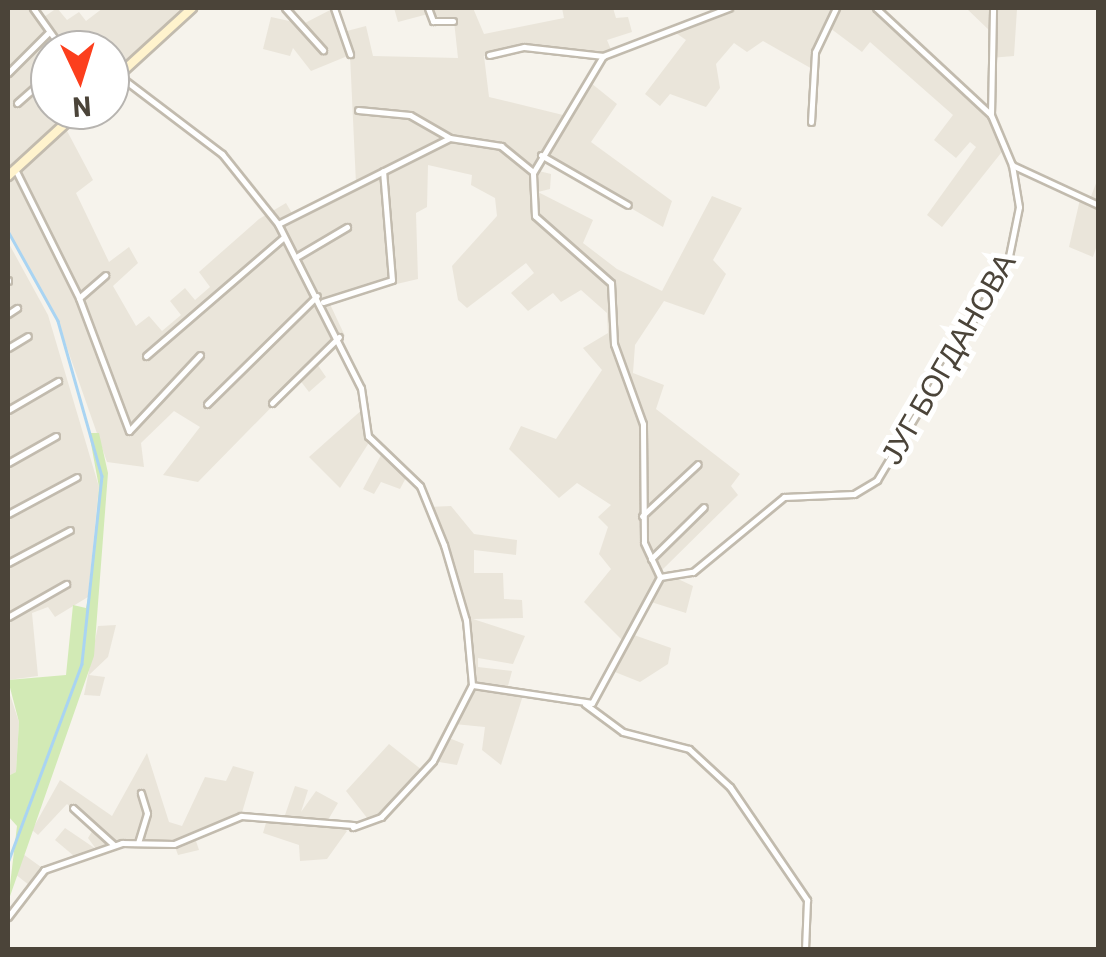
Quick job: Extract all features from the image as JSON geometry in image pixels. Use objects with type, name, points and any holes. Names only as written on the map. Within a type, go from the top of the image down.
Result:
[{"type":"main road","points":[[130,64],[192,8]]},
{"type":"main road","points":[[11,172],[58,130]]},
{"type":"street","points":[[33,8],[48,30]]},
{"type":"street","points":[[285,8],[323,50]]},
{"type":"street","points":[[334,8],[350,54]]},
{"type":"street","points":[[428,8],[433,21],[453,20]]},
{"type":"street","points":[[489,55],[524,47],[603,56],[728,8]]},
{"type":"street","points":[[810,122],[815,52],[836,8]]},
{"type":"street","name":"ЈУГ БОГДАНОВА","points":[[660,576],[693,572],[784,498],[854,494],[877,480],[1008,261],[1019,207],[1012,165],[991,115],[876,8]]},
{"type":"street","points":[[991,115],[993,8]]},
{"type":"street","points":[[8,73],[30,51]]},
{"type":"street","points":[[584,704],[600,696],[660,576],[642,516],[643,424],[614,344],[610,283],[535,216],[533,172],[603,56]]},
{"type":"street","points":[[8,918],[44,870],[114,846],[174,844],[242,816],[357,826],[434,761],[472,685],[466,620],[444,545],[420,486],[368,436],[361,388],[297,256],[278,224],[222,154],[130,84]]},
{"type":"street","points":[[17,103],[30,92]]},
{"type":"street","points":[[358,110],[410,115],[450,138],[501,146],[533,172]]},
{"type":"street","points":[[278,224],[450,138]]},
{"type":"street","points":[[541,155],[628,205]]},
{"type":"street","points":[[1012,165],[1098,205]]},
{"type":"street","points":[[207,404],[320,299],[392,280],[383,171]]},
{"type":"street","points":[[11,172],[79,298],[130,432],[200,355]]},
{"type":"street","points":[[297,256],[347,227]]},
{"type":"street","points":[[146,356],[285,236]]},
{"type":"street","points":[[79,298],[105,275]]},
{"type":"street","points":[[8,314],[17,308]]},
{"type":"street","points":[[8,348],[28,336]]},
{"type":"street","points":[[272,403],[339,337]]},
{"type":"street","points":[[8,410],[58,382]]},
{"type":"street","points":[[8,463],[56,436]]},
{"type":"street","points":[[642,516],[698,464]]},
{"type":"street","points":[[8,514],[77,477]]},
{"type":"street","points":[[652,558],[704,507]]},
{"type":"street","points":[[8,563],[70,530]]},
{"type":"street","points":[[8,618],[66,584]]},
{"type":"street","points":[[472,685],[584,704],[623,732],[689,749],[730,787],[807,900],[805,950]]},
{"type":"street","points":[[138,843],[147,813],[141,794]]},
{"type":"street","points":[[73,808],[114,846]]},
{"type":"shaded area","points":[[8,8],[33,8],[41,19],[57,8],[67,20],[79,12],[86,21],[103,8],[192,8],[130,65],[130,30],[30,30],[30,130],[59,130],[19,167],[67,130],[93,180],[76,193],[109,262],[129,247],[138,263],[113,286],[136,326],[149,316],[162,331],[181,315],[170,301],[185,288],[195,300],[210,287],[199,272],[259,219],[286,203],[293,215],[356,184],[350,55],[311,71],[293,48],[290,56],[263,49],[271,17],[303,24],[334,8],[347,31],[366,26],[373,56],[458,58],[454,21],[428,14],[398,22],[394,8],[473,8],[484,34],[564,18],[562,8],[613,8],[616,18],[628,17],[632,32],[607,40],[612,52],[603,56],[524,47],[484,56],[489,97],[563,115],[586,79],[617,104],[591,142],[672,201],[663,227],[546,158],[539,171],[551,174],[550,189],[538,192],[593,220],[583,243],[617,269],[662,291],[712,196],[742,208],[713,260],[726,274],[704,315],[664,301],[635,345],[633,373],[664,385],[656,409],[740,474],[731,486],[738,495],[661,571],[693,586],[686,613],[651,602],[634,635],[671,648],[668,664],[640,682],[610,670],[623,641],[584,602],[611,569],[599,554],[608,527],[598,517],[611,505],[577,483],[559,498],[509,449],[521,426],[556,439],[602,370],[583,348],[608,333],[607,313],[581,290],[561,302],[553,293],[528,311],[511,293],[534,273],[526,263],[467,308],[458,300],[452,266],[497,216],[495,198],[471,185],[472,175],[428,165],[427,207],[416,213],[418,279],[328,300],[345,336],[317,364],[326,377],[309,392],[299,379],[198,482],[163,475],[200,427],[174,411],[141,443],[144,467],[107,462],[58,322],[8,230]]},
{"type":"shaded area","points":[[729,8],[876,8],[991,115],[1005,148],[942,227],[927,215],[976,147],[970,142],[956,158],[934,140],[953,115],[870,42],[862,52],[826,25],[814,70],[763,41],[747,52],[734,43],[716,64],[720,88],[706,107],[670,94],[660,106],[645,94],[686,40],[673,31]]},
{"type":"shaded area","points":[[966,8],[1017,9],[1014,56],[990,58],[990,31]]},
{"type":"shaded area","points":[[1098,178],[1098,242],[1093,257],[1069,247],[1081,195],[1090,199]]},
{"type":"shaded area","points":[[8,242],[48,315],[99,487],[88,597],[55,617],[48,607],[32,613],[38,676],[8,680]]},
{"type":"shaded area","points":[[364,408],[370,441],[340,488],[309,457]]},
{"type":"shaded area","points":[[381,455],[409,472],[400,489],[381,482],[374,494],[363,489]]},
{"type":"shaded area","points":[[451,506],[474,534],[517,540],[516,555],[474,550],[474,573],[503,573],[504,599],[522,600],[523,618],[473,619],[525,636],[513,664],[478,658],[478,667],[512,671],[508,686],[525,689],[501,765],[482,750],[485,727],[454,724],[449,738],[464,744],[457,765],[433,761],[371,823],[346,791],[389,744],[422,770],[468,685],[465,621],[428,507]]},
{"type":"shaded area","points":[[116,625],[108,657],[89,675],[105,677],[100,696],[84,695],[98,626]]},
{"type":"shaded area","points":[[8,689],[19,722],[16,772],[8,776]]},
{"type":"shaded area","points":[[147,753],[169,822],[182,826],[205,777],[226,781],[233,766],[254,772],[241,816],[194,835],[199,850],[178,855],[174,844],[122,843],[44,870],[29,885],[15,874],[23,854],[41,867],[74,856],[55,840],[65,828],[96,849],[88,838],[94,828],[67,804],[38,835],[32,830],[60,780],[112,816]]},
{"type":"shaded area","points":[[295,786],[308,790],[301,812],[316,791],[338,803],[328,820],[347,831],[327,859],[300,861],[299,845],[263,833],[268,816],[285,815]]},
{"type":"green space","points":[[89,433],[99,433],[108,473],[94,656],[8,902],[17,826],[8,816],[8,776],[16,772],[19,722],[8,680],[66,675],[73,605],[86,608],[91,583],[99,487]]},
{"type":"waterway","points":[[8,231],[58,321],[102,476],[82,664],[8,863]]}]
